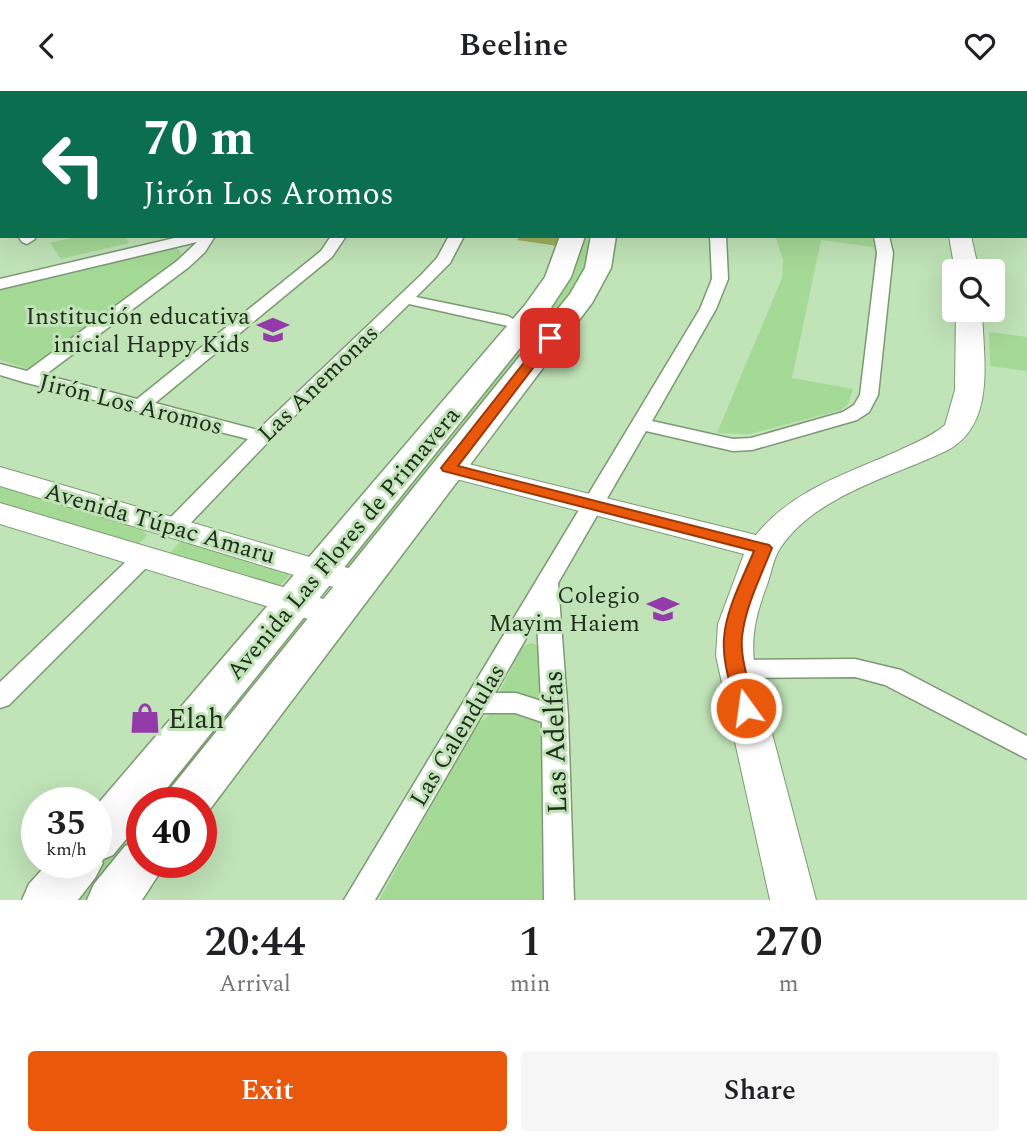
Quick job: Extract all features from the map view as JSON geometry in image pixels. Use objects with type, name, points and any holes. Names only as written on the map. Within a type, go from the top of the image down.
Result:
[{"type":"main road","name":"Avenida Las Flores de Primavera","points":[[112,822],[542,301],[564,265],[572,238]]},
{"type":"main road","name":"Avenida Las Flores de Primavera","points":[[200,787],[582,297],[598,268],[604,238]]},
{"type":"main road","points":[[47,900],[65,878]]},
{"type":"main road","points":[[111,900],[128,878]]},
{"type":"street","points":[[0,284],[197,238]]},
{"type":"street","points":[[29,377],[183,264],[200,249],[205,238]]},
{"type":"street","points":[[141,405],[327,254],[338,238]]},
{"type":"street","name":"Las Anemonas","points":[[174,527],[262,437],[428,277],[444,260],[456,238]]},
{"type":"street","name":"Las Calendulas","points":[[359,900],[593,506],[716,292],[720,273],[718,238]]},
{"type":"street","points":[[641,424],[733,445],[752,444],[850,416],[862,408],[869,395],[873,361],[885,253],[881,238]]},
{"type":"street","points":[[960,238],[965,259]]},
{"type":"street","points":[[416,302],[508,321]]},
{"type":"street","points":[[793,900],[736,669],[734,627],[764,548],[804,506],[828,491],[892,465],[956,432],[968,398],[969,322]]},
{"type":"street","name":"Jirón Los Aromos","points":[[0,369],[262,437]]},
{"type":"street","points":[[448,468],[764,548]]},
{"type":"street","name":"Avenida Túpac Amaru","points":[[0,476],[174,527],[307,587],[334,615]]},
{"type":"street","name":"Avenida Túpac Amaru","points":[[3,517],[144,557],[307,587],[359,583]]},
{"type":"street","points":[[0,698],[144,557]]},
{"type":"street","name":"Las Adelfas","points":[[547,583],[555,716],[559,900]]},
{"type":"street","points":[[736,669],[855,668],[892,677],[1027,748]]},
{"type":"street","points":[[477,703],[516,703],[555,716]]},
{"type":"green space","points":[[70,238],[125,238],[129,243],[61,259],[50,243]]},
{"type":"green space","points":[[578,238],[596,238],[584,277],[352,572],[335,562]]},
{"type":"green space","points":[[776,238],[872,238],[874,247],[821,240],[792,378],[853,389],[848,404],[841,410],[750,434],[717,433],[782,278],[783,260]]},
{"type":"green space","points":[[177,248],[182,254],[174,263],[28,369],[0,360],[0,290]]},
{"type":"green space","points":[[989,332],[1027,337],[1027,371],[990,366]]},
{"type":"green space","points":[[0,487],[142,529],[147,535],[140,543],[130,545],[0,505]]},
{"type":"green space","points":[[182,540],[287,572],[289,576],[278,587],[168,555]]},
{"type":"green space","points":[[297,614],[314,619],[314,628],[187,787],[152,787]]},
{"type":"green space","points":[[532,643],[540,647],[543,703],[498,695],[523,646]]},
{"type":"green space","points":[[495,711],[520,712],[541,723],[542,900],[379,900],[477,724]]},
{"type":"green space","points":[[126,818],[126,863],[96,900],[58,900],[76,878],[112,878],[112,835]]},
{"type":"building","points":[[518,238],[560,238],[558,246],[517,240]]},
{"type":"place","name":"Institución educativa inicial Happy Kids","points":[[273,330]]},
{"type":"place","name":"Colegio Mayim Haiem","points":[[663,609]]},
{"type":"place","name":"Elah","points":[[145,718]]},
{"type":"route","points":[[550,338],[448,468],[764,548],[734,627],[736,669],[746,708]]}]
